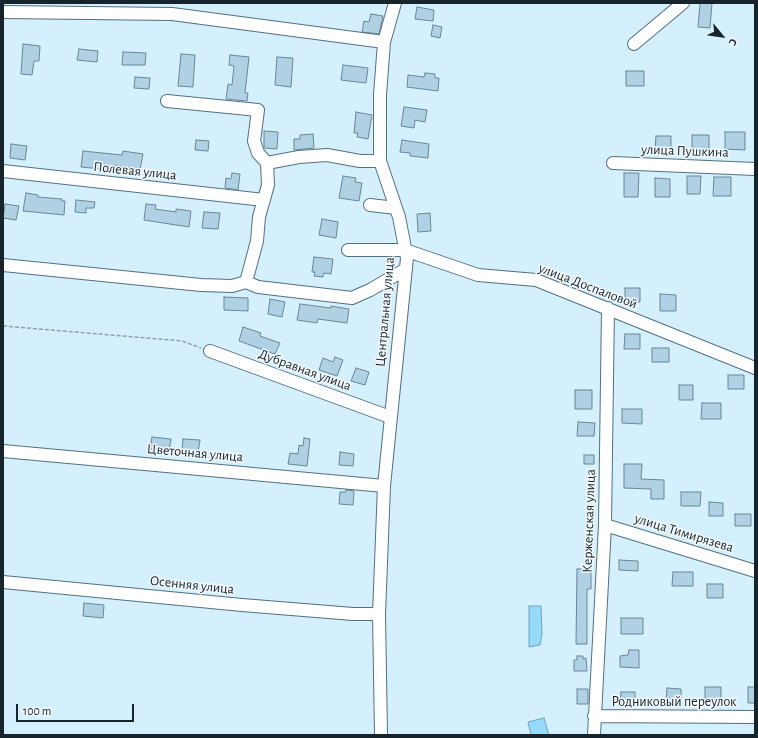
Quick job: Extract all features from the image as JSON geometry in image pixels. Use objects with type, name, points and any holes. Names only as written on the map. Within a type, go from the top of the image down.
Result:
[{"type":"street","name":"Центральная улица","points":[[381,735],[379,614],[384,486],[407,258],[396,208],[380,161],[380,95],[384,42],[395,3]]},
{"type":"street","points":[[634,44],[683,3]]},
{"type":"street","points":[[3,12],[171,8],[384,42]]},
{"type":"street","points":[[167,101],[258,110],[254,141],[258,152],[267,163],[268,185],[259,217],[257,241],[246,282]]},
{"type":"street","points":[[267,163],[299,157],[327,155],[360,161],[380,161]]},
{"type":"street","name":"улица Пушкина","points":[[613,163],[755,169]]},
{"type":"street","name":"Полевая улица","points":[[3,171],[264,200]]},
{"type":"street","points":[[370,205],[396,208]]},
{"type":"street","name":"улица Доспаловой","points":[[348,250],[405,250],[478,275],[536,280],[755,368]]},
{"type":"street","points":[[3,265],[201,285],[232,286],[246,282],[258,287],[352,298],[370,290],[406,269]]},
{"type":"street","name":"Керженская улица","points":[[594,735],[605,525],[608,308]]},
{"type":"street","name":"Дубравная улица","points":[[210,351],[390,417]]},
{"type":"street","name":"Цветочная улица","points":[[3,451],[384,486]]},
{"type":"street","name":"улица Тимирязева","points":[[605,525],[755,571]]},
{"type":"street","name":"Осенняя улица","points":[[3,582],[242,605],[353,614],[379,614]]},
{"type":"street","name":"Родниковый переулок","points":[[594,716],[755,717]]},
{"type":"path","points":[[3,326],[182,341],[210,351]]},
{"type":"water","points":[[529,606],[541,606],[542,634],[540,645],[529,647]]},
{"type":"water","points":[[544,718],[549,735],[531,735],[528,722]]},
{"type":"building","points":[[700,3],[712,3],[710,28],[698,27]]},
{"type":"building","points":[[417,7],[434,10],[433,21],[415,19]]},
{"type":"building","points":[[371,14],[383,16],[379,34],[362,32],[364,21],[369,22]]},
{"type":"building","points":[[433,25],[442,27],[440,38],[431,36]]},
{"type":"building","points":[[23,44],[40,46],[39,61],[34,61],[32,75],[21,74]]},
{"type":"building","points":[[79,49],[98,51],[97,62],[77,60]]},
{"type":"building","points":[[123,52],[146,53],[145,65],[122,65]]},
{"type":"building","points":[[181,54],[195,55],[193,87],[178,86]]},
{"type":"building","points":[[230,55],[249,57],[245,93],[248,93],[247,101],[226,99],[228,84],[232,85],[234,66],[229,65]]},
{"type":"building","points":[[277,57],[293,58],[291,87],[275,85]]},
{"type":"building","points":[[343,65],[368,68],[366,83],[341,80]]},
{"type":"building","points":[[626,71],[644,71],[644,86],[626,86]]},
{"type":"building","points":[[425,73],[435,74],[435,78],[439,78],[438,91],[407,87],[408,75],[424,77]]},
{"type":"building","points":[[135,77],[150,78],[149,89],[134,88]]},
{"type":"building","points":[[404,107],[427,110],[425,122],[415,120],[414,128],[401,126]]},
{"type":"building","points":[[356,112],[372,115],[368,139],[357,137],[358,133],[354,133]]},
{"type":"building","points":[[264,131],[278,132],[277,149],[264,148]]},
{"type":"building","points":[[725,132],[745,132],[745,150],[725,149]]},
{"type":"building","points":[[313,134],[314,148],[294,150],[294,139],[300,139],[300,135]]},
{"type":"building","points":[[692,135],[709,135],[709,150],[692,150]]},
{"type":"building","points":[[656,136],[671,136],[671,152],[655,152]]},
{"type":"building","points":[[196,140],[209,141],[208,151],[195,150]]},
{"type":"building","points":[[402,140],[429,144],[428,158],[410,156],[410,153],[400,152]]},
{"type":"building","points":[[11,144],[27,146],[25,160],[10,158]]},
{"type":"building","points":[[83,151],[122,155],[123,151],[143,154],[140,170],[113,165],[112,170],[81,167]]},
{"type":"building","points":[[232,173],[240,174],[238,190],[225,188],[226,178],[231,179]]},
{"type":"building","points":[[624,173],[639,173],[638,197],[624,197]]},
{"type":"building","points":[[343,176],[356,178],[355,182],[362,183],[359,201],[339,198]]},
{"type":"building","points":[[687,176],[701,176],[700,194],[687,194]]},
{"type":"building","points":[[714,177],[731,177],[731,196],[713,196]]},
{"type":"building","points":[[655,178],[670,179],[670,197],[655,197]]},
{"type":"building","points":[[26,193],[38,195],[38,197],[62,199],[62,201],[65,201],[64,215],[23,211]]},
{"type":"building","points":[[76,200],[95,202],[94,208],[86,208],[86,213],[75,212]]},
{"type":"building","points":[[5,204],[19,206],[16,220],[3,218]]},
{"type":"building","points":[[146,204],[156,205],[155,209],[176,212],[176,209],[191,211],[189,227],[144,220]]},
{"type":"building","points":[[204,212],[220,213],[218,229],[202,228]]},
{"type":"building","points":[[430,213],[431,231],[418,232],[417,214]]},
{"type":"building","points":[[322,219],[338,222],[336,238],[319,235]]},
{"type":"building","points":[[314,257],[333,259],[331,274],[324,273],[323,277],[314,276],[315,272],[312,272]]},
{"type":"building","points":[[625,288],[640,288],[640,302],[625,302]]},
{"type":"building","points":[[660,294],[676,295],[676,311],[660,311]]},
{"type":"building","points":[[224,297],[248,298],[248,311],[224,310]]},
{"type":"building","points":[[270,299],[285,302],[282,317],[268,314]]},
{"type":"building","points":[[300,304],[349,309],[347,323],[318,319],[317,323],[297,320]]},
{"type":"building","points":[[243,327],[261,333],[260,336],[280,343],[275,354],[239,341]]},
{"type":"building","points":[[625,334],[640,334],[640,349],[624,349]]},
{"type":"building","points":[[652,348],[669,348],[669,362],[652,362]]},
{"type":"building","points":[[335,357],[343,360],[337,376],[319,370],[323,358],[333,362]]},
{"type":"building","points":[[356,368],[369,372],[365,385],[351,381]]},
{"type":"building","points":[[728,375],[744,375],[744,389],[728,389]]},
{"type":"building","points":[[679,385],[693,385],[693,400],[679,400]]},
{"type":"building","points":[[575,390],[592,390],[592,409],[575,409]]},
{"type":"building","points":[[702,403],[721,403],[721,419],[701,419]]},
{"type":"building","points":[[622,409],[642,409],[642,424],[622,423]]},
{"type":"building","points":[[578,422],[595,423],[594,436],[577,436]]},
{"type":"building","points":[[152,437],[171,439],[169,451],[150,449]]},
{"type":"building","points":[[304,438],[310,439],[307,466],[288,464],[290,453],[298,454],[299,445],[303,446]]},
{"type":"building","points":[[183,439],[200,440],[198,453],[182,452]]},
{"type":"building","points":[[340,452],[354,454],[353,466],[339,465]]},
{"type":"building","points":[[584,455],[594,455],[594,464],[584,464]]},
{"type":"building","points":[[624,464],[642,464],[641,479],[664,480],[664,499],[651,499],[651,489],[624,488]]},
{"type":"building","points":[[346,490],[354,491],[353,505],[339,504],[340,492],[346,492]]},
{"type":"building","points":[[681,492],[701,492],[700,506],[681,506]]},
{"type":"building","points":[[709,502],[723,503],[723,516],[709,516]]},
{"type":"building","points":[[735,514],[751,514],[751,526],[735,526]]},
{"type":"building","points":[[619,560],[638,561],[638,571],[619,570]]},
{"type":"building","points":[[577,569],[591,569],[591,589],[587,589],[587,644],[576,644]]},
{"type":"building","points":[[673,572],[693,572],[693,586],[672,586]]},
{"type":"building","points":[[707,584],[723,584],[723,598],[707,598]]},
{"type":"building","points":[[84,603],[104,605],[103,618],[83,616]]},
{"type":"building","points":[[621,618],[643,618],[643,634],[621,634]]},
{"type":"building","points":[[629,650],[639,650],[639,668],[620,667],[620,656],[628,655]]},
{"type":"building","points":[[577,656],[583,656],[583,659],[586,658],[587,671],[574,671],[574,660],[577,660]]},
{"type":"building","points":[[705,687],[721,687],[721,704],[705,703]]},
{"type":"building","points":[[748,687],[755,687],[755,703],[748,703]]},
{"type":"building","points":[[667,688],[681,689],[681,702],[666,702]]},
{"type":"building","points":[[577,689],[588,689],[588,704],[577,704]]},
{"type":"building","points":[[621,692],[635,692],[635,703],[620,703]]}]
